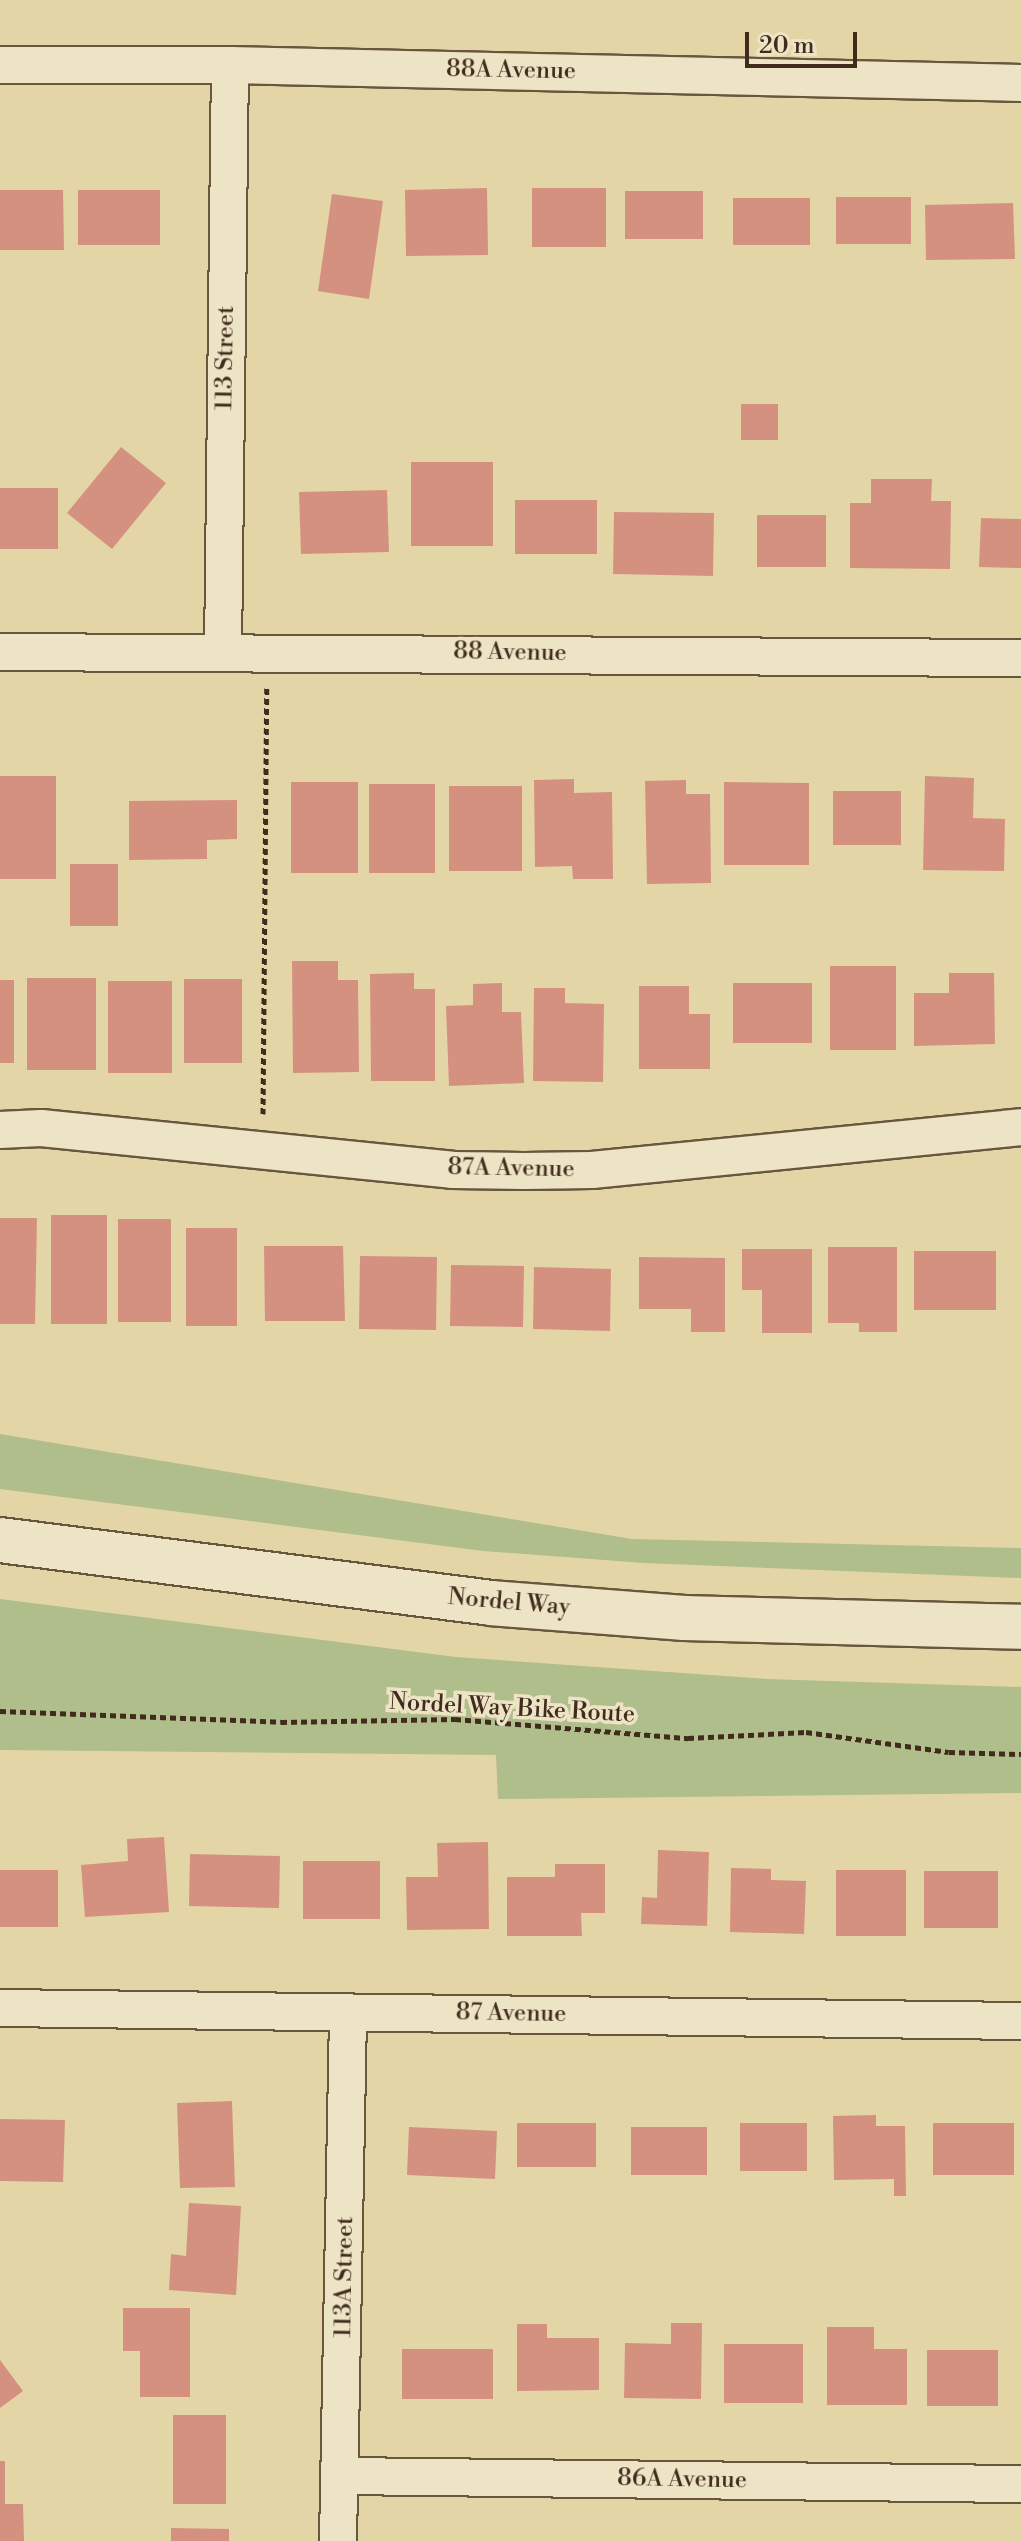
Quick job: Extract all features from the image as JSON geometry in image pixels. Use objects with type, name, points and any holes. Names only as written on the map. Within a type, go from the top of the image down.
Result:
[{"type":"main road","name":"Nordel Way","points":[[0,1540],[490,1603],[684,1618],[1021,1627]]},
{"type":"street","name":"88A Avenue","points":[[0,65],[230,65],[1021,83]]},
{"type":"street","name":"113 Street","points":[[223,652],[230,65]]},
{"type":"street","name":"88 Avenue","points":[[0,652],[1021,658]]},
{"type":"street","name":"87A Avenue","points":[[0,1130],[41,1128],[452,1170],[524,1171],[592,1170],[1021,1127]]},
{"type":"street","name":"87 Avenue","points":[[0,2008],[1021,2021]]},
{"type":"street","name":"113A Street","points":[[338,2541],[342,2476],[348,2013]]},
{"type":"street","name":"86A Avenue","points":[[342,2476],[1021,2484]]},
{"type":"path","points":[[263,1119],[268,682]]},
{"type":"path","name":"Nordel Way Bike Route","points":[[0,1711],[281,1722],[455,1719],[688,1738],[806,1732],[949,1752],[1021,1754]]},
{"type":"green space","points":[[0,1434],[632,1539],[1021,1548],[1021,1578],[644,1563],[483,1551],[0,1489]]},
{"type":"green space","points":[[0,1599],[456,1657],[767,1679],[1021,1687],[1021,1793],[498,1799],[496,1755],[0,1750]]},
{"type":"building","points":[[487,188],[488,255],[406,256],[405,190]]},
{"type":"building","points":[[532,188],[606,188],[606,247],[532,247]]},
{"type":"building","points":[[0,190],[63,190],[64,250],[0,250]]},
{"type":"building","points":[[78,190],[160,190],[160,245],[78,245]]},
{"type":"building","points":[[625,191],[703,191],[703,239],[625,239]]},
{"type":"building","points":[[332,194],[383,201],[369,299],[318,291]]},
{"type":"building","points":[[836,197],[911,197],[911,244],[836,244]]},
{"type":"building","points":[[733,198],[810,198],[810,245],[733,245]]},
{"type":"building","points":[[1013,203],[1015,259],[926,260],[925,205]]},
{"type":"building","points":[[741,404],[778,404],[778,440],[741,440]]},
{"type":"building","points":[[121,447],[166,483],[112,549],[67,513]]},
{"type":"building","points":[[411,462],[493,462],[493,546],[411,546]]},
{"type":"building","points":[[871,479],[932,479],[931,501],[951,501],[950,569],[850,568],[850,503],[871,503]]},
{"type":"building","points":[[0,488],[58,488],[58,549],[0,549]]},
{"type":"building","points":[[387,490],[389,552],[301,554],[299,492]]},
{"type":"building","points":[[515,500],[597,500],[597,554],[515,554]]},
{"type":"building","points":[[614,512],[714,513],[713,576],[613,574]]},
{"type":"building","points":[[757,515],[826,515],[826,567],[757,567]]},
{"type":"building","points":[[981,518],[1021,519],[1021,568],[979,567]]},
{"type":"building","points":[[0,776],[56,776],[56,879],[0,879]]},
{"type":"building","points":[[925,776],[974,778],[973,818],[1005,819],[1004,871],[923,870]]},
{"type":"building","points":[[574,779],[574,793],[612,792],[613,879],[573,879],[572,866],[535,867],[534,780]]},
{"type":"building","points":[[686,780],[686,794],[710,794],[711,883],[647,884],[645,781]]},
{"type":"building","points":[[291,782],[358,782],[358,873],[291,873]]},
{"type":"building","points":[[724,782],[809,783],[809,865],[724,865]]},
{"type":"building","points":[[369,784],[435,784],[435,873],[369,873]]},
{"type":"building","points":[[449,786],[522,786],[522,871],[449,871]]},
{"type":"building","points":[[833,791],[901,791],[901,845],[833,845]]},
{"type":"building","points":[[237,800],[237,839],[207,840],[207,859],[129,860],[129,801]]},
{"type":"building","points":[[70,864],[118,864],[118,926],[70,926]]},
{"type":"building","points":[[292,961],[338,961],[338,980],[358,980],[359,1072],[293,1073]]},
{"type":"building","points":[[830,966],[896,966],[896,1050],[830,1050]]},
{"type":"building","points":[[414,973],[414,989],[435,989],[435,1081],[371,1081],[370,974]]},
{"type":"building","points":[[949,973],[994,973],[995,1044],[914,1046],[914,993],[949,993]]},
{"type":"building","points":[[27,978],[96,978],[96,1070],[27,1070]]},
{"type":"building","points":[[184,979],[242,979],[242,1063],[184,1063]]},
{"type":"building","points":[[0,980],[14,980],[14,1063],[0,1063]]},
{"type":"building","points":[[108,981],[172,981],[172,1073],[108,1073]]},
{"type":"building","points":[[502,983],[502,1012],[521,1012],[524,1083],[449,1086],[446,1006],[473,1005],[473,984]]},
{"type":"building","points":[[733,983],[812,983],[812,1043],[733,1043]]},
{"type":"building","points":[[639,986],[689,986],[689,1014],[710,1014],[710,1069],[639,1069]]},
{"type":"building","points":[[534,988],[565,988],[565,1003],[604,1004],[603,1082],[533,1081]]},
{"type":"building","points":[[51,1215],[107,1215],[107,1324],[51,1324]]},
{"type":"building","points":[[0,1218],[37,1218],[35,1324],[0,1324]]},
{"type":"building","points":[[118,1219],[171,1219],[171,1322],[118,1322]]},
{"type":"building","points":[[186,1228],[237,1228],[237,1326],[186,1326]]},
{"type":"building","points":[[264,1246],[343,1246],[345,1321],[265,1321]]},
{"type":"building","points":[[828,1247],[897,1247],[897,1332],[859,1332],[859,1323],[828,1323]]},
{"type":"building","points":[[742,1249],[812,1249],[812,1333],[762,1333],[762,1290],[742,1290]]},
{"type":"building","points":[[914,1251],[996,1251],[996,1310],[914,1310]]},
{"type":"building","points":[[360,1256],[437,1257],[436,1330],[359,1329]]},
{"type":"building","points":[[639,1257],[725,1258],[725,1332],[691,1332],[691,1309],[639,1309]]},
{"type":"building","points":[[451,1265],[524,1266],[523,1327],[450,1326]]},
{"type":"building","points":[[534,1267],[611,1269],[610,1331],[533,1329]]},
{"type":"building","points":[[164,1837],[169,1912],[85,1917],[81,1865],[128,1861],[127,1839]]},
{"type":"building","points":[[488,1842],[489,1929],[407,1930],[406,1877],[438,1877],[437,1843]]},
{"type":"building","points":[[658,1850],[709,1852],[707,1926],[641,1924],[642,1897],[657,1898]]},
{"type":"building","points":[[190,1854],[280,1856],[279,1908],[189,1906]]},
{"type":"building","points":[[303,1861],[380,1861],[380,1919],[303,1919]]},
{"type":"building","points":[[555,1864],[605,1864],[605,1913],[581,1913],[582,1936],[507,1936],[507,1877],[555,1877]]},
{"type":"building","points":[[731,1868],[771,1869],[771,1880],[806,1881],[804,1934],[730,1932]]},
{"type":"building","points":[[0,1870],[58,1870],[58,1927],[0,1927]]},
{"type":"building","points":[[836,1870],[906,1870],[906,1936],[836,1936]]},
{"type":"building","points":[[924,1871],[998,1871],[998,1928],[924,1928]]},
{"type":"building","points":[[232,2101],[235,2187],[180,2188],[177,2103]]},
{"type":"building","points":[[876,2115],[876,2126],[905,2126],[906,2196],[894,2196],[894,2179],[834,2180],[833,2116]]},
{"type":"building","points":[[0,2119],[65,2120],[63,2182],[0,2181]]},
{"type":"building","points":[[517,2123],[596,2123],[596,2167],[517,2167]]},
{"type":"building","points":[[740,2123],[807,2123],[807,2171],[740,2171]]},
{"type":"building","points":[[933,2123],[1014,2123],[1014,2175],[933,2175]]},
{"type":"building","points":[[409,2127],[497,2131],[495,2179],[407,2175]]},
{"type":"building","points":[[631,2127],[707,2127],[707,2175],[631,2175]]},
{"type":"building","points":[[189,2203],[241,2206],[236,2295],[169,2290],[171,2254],[186,2256]]},
{"type":"building","points":[[123,2308],[190,2308],[190,2397],[140,2397],[140,2351],[123,2351]]},
{"type":"building","points":[[671,2323],[702,2323],[701,2399],[624,2398],[625,2343],[671,2344]]},
{"type":"building","points":[[517,2324],[547,2324],[547,2338],[599,2338],[599,2390],[517,2391]]},
{"type":"building","points":[[827,2327],[874,2327],[874,2349],[907,2349],[907,2405],[827,2405]]},
{"type":"building","points":[[724,2344],[803,2344],[803,2403],[724,2403]]},
{"type":"building","points":[[402,2349],[493,2349],[493,2399],[402,2399]]},
{"type":"building","points":[[927,2350],[998,2350],[998,2406],[927,2406]]},
{"type":"building","points":[[0,2360],[23,2391],[0,2408]]},
{"type":"building","points":[[173,2415],[226,2415],[226,2504],[173,2504]]},
{"type":"building","points":[[0,2461],[5,2461],[5,2504],[23,2504],[24,2541],[0,2541]]},
{"type":"building","points":[[171,2528],[229,2529],[229,2541],[171,2541]]}]
